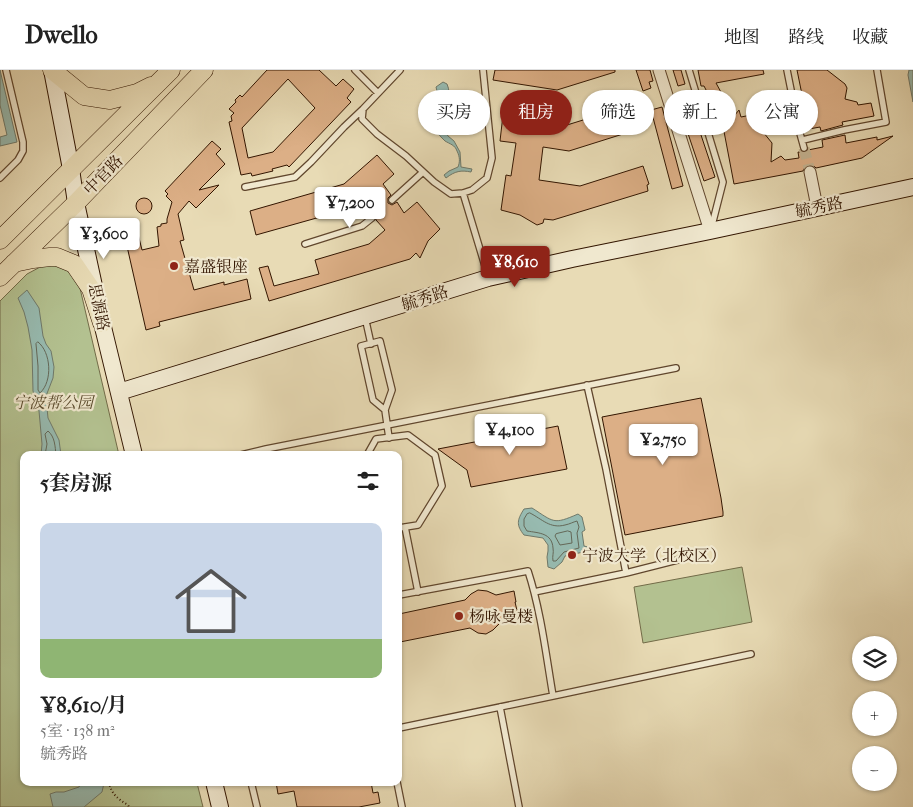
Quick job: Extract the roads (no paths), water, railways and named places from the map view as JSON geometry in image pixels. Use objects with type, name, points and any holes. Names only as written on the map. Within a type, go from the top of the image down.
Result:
[{"type":"main road","points":[[52,70],[84,96],[110,100],[137,93],[165,76]]},
{"type":"main road","name":"中官路","points":[[0,277],[76,203],[204,70]]},
{"type":"main road","name":"中官路","points":[[0,240],[165,76]]},
{"type":"main road","points":[[14,263],[50,256],[58,257],[74,264],[91,289],[102,323]]},
{"type":"street","name":"思源路","points":[[52,70],[76,203],[102,323],[133,451]]},
{"type":"street","points":[[659,70],[710,231]]},
{"type":"street","points":[[810,172],[817,207]]},
{"type":"street","name":"毓秀路","points":[[118,392],[488,278],[913,186]]},
{"type":"street","points":[[215,786],[220,807]]},
{"type":"lane","points":[[0,178],[18,160],[23,151],[23,142],[6,70]]},
{"type":"lane","points":[[355,70],[378,93]]},
{"type":"lane","points":[[245,187],[295,177],[400,70]]},
{"type":"lane","points":[[363,109],[362,120],[434,182],[451,194],[463,193],[472,190],[487,178],[492,158],[483,70]]},
{"type":"lane","points":[[689,70],[723,182],[710,231]]},
{"type":"lane","points":[[787,70],[804,148]]},
{"type":"lane","points":[[803,140],[886,122],[877,70]]},
{"type":"lane","points":[[392,200],[423,172]]},
{"type":"lane","points":[[463,193],[488,278]]},
{"type":"lane","points":[[306,244],[362,226],[372,218]]},
{"type":"lane","points":[[365,317],[371,344]]},
{"type":"lane","points":[[385,410],[373,400],[361,346],[380,341],[392,390],[385,410],[389,438]]},
{"type":"lane","points":[[258,451],[676,368]]},
{"type":"lane","points":[[587,385],[626,573]]},
{"type":"lane","points":[[369,451],[376,439],[408,435],[435,455],[442,486],[418,525],[402,528],[418,592]]},
{"type":"lane","points":[[534,592],[626,573],[693,556]]},
{"type":"lane","points":[[402,595],[528,571],[543,636],[553,696]]},
{"type":"lane","points":[[402,727],[751,654]]},
{"type":"lane","points":[[500,707],[519,807]]},
{"type":"lane","points":[[252,786],[257,807]]},
{"type":"lane","points":[[398,786],[402,807]]},
{"type":"water","points":[[0,70],[17,142],[0,146],[0,137],[7,135],[0,105]]},
{"type":"water","points":[[909,70],[913,70],[913,102],[908,75]]},
{"type":"water","points":[[443,82],[447,84],[448,90],[437,90],[436,87]]},
{"type":"water","points":[[440,135],[447,135],[454,141],[460,152],[461,167],[472,169],[471,172],[458,172],[446,178],[444,175],[458,167],[459,155],[455,147]]},
{"type":"water","points":[[27,290],[39,308],[43,336],[51,351],[54,367],[53,378],[46,396],[47,408],[48,418],[59,440],[60,451],[41,451],[39,411],[33,391],[32,350],[24,312],[18,298]]},
{"type":"water","points":[[532,508],[550,519],[558,521],[578,514],[582,517],[585,530],[582,532],[584,546],[588,547],[588,551],[565,556],[562,562],[554,569],[548,567],[548,545],[543,538],[524,535],[519,525],[519,519],[524,509]]},
{"type":"water","points":[[103,786],[102,792],[84,807],[53,807],[50,794],[79,787]]},
{"type":"tunnel","points":[[804,148],[810,172]]},
{"type":"place","name":"嘉盛银座","points":[[174,266]]},
{"type":"place","name":"宁波大学（北校区）","points":[[572,555]]},
{"type":"place","name":"杨咏曼楼","points":[[459,616]]},
{"type":"park label","name":"宁波帮公园","points":[[53,402]]}]
